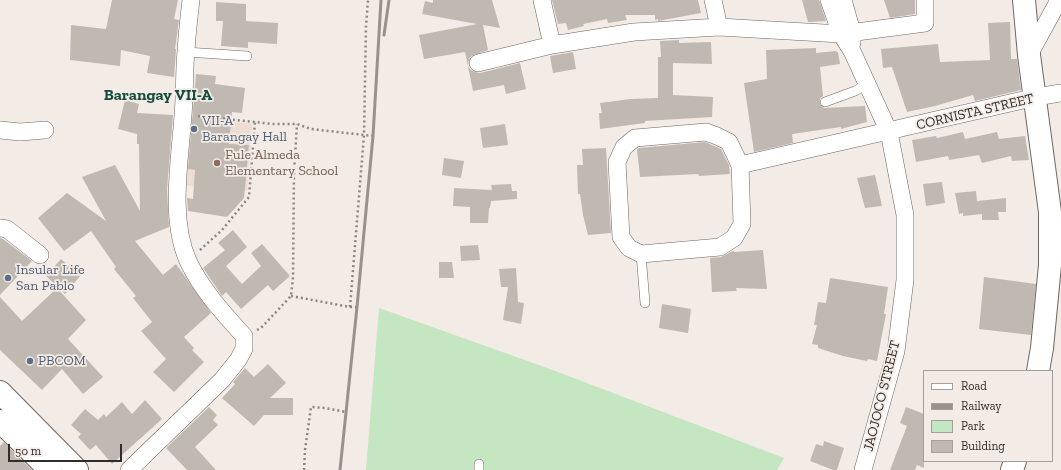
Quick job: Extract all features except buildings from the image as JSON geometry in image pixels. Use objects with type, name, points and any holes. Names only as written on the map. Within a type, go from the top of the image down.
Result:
[{"type":"street","points":[[129,470],[222,380],[238,360],[244,349],[244,336],[203,288],[188,260],[180,236],[176,206],[186,52],[191,0]]},
{"type":"street","points":[[542,0],[552,45]]},
{"type":"street","points":[[713,0],[719,27]]},
{"type":"street","points":[[829,0],[846,33]]},
{"type":"street","points":[[843,0],[846,33]]},
{"type":"street","points":[[478,63],[552,45],[634,32],[719,27],[846,33],[925,23],[925,0]]},
{"type":"street","points":[[1024,0],[1036,97],[1055,212],[1042,348],[1038,370]]},
{"type":"street","points":[[1030,55],[1059,0]]},
{"type":"street","name":"JAOJOCO STREET","points":[[846,33],[852,51],[889,132],[905,215],[904,280],[896,351],[863,470]]},
{"type":"street","name":"CORNISTA STREET","points":[[740,165],[778,155],[889,132],[1036,97],[1061,93]]},
{"type":"street","points":[[0,130],[20,132],[45,130]]},
{"type":"street","points":[[706,132],[729,142],[740,165],[742,224],[734,238],[720,247],[641,254],[629,248],[621,237],[617,162],[624,147],[635,138],[706,132]]},
{"type":"street","points":[[0,228],[7,229],[40,255]]},
{"type":"street","points":[[0,392],[50,470]]},
{"type":"street","points":[[0,420],[26,432],[77,470]]},
{"type":"lane","points":[[186,52],[247,56]]},
{"type":"lane","points":[[825,102],[855,91],[867,84]]},
{"type":"lane","points":[[641,254],[645,303]]},
{"type":"path","points":[[350,306],[364,135],[366,26],[368,0]]},
{"type":"path","points":[[183,114],[255,122],[297,124],[311,130],[373,136]]},
{"type":"path","points":[[188,260],[222,230],[249,197],[255,122]]},
{"type":"path","points":[[244,336],[261,328],[291,296],[293,277],[294,173],[297,124]]},
{"type":"path","points":[[291,296],[357,307]]},
{"type":"path","points":[[304,470],[305,450],[311,408],[325,408],[346,412]]},
{"type":"shaded area","name":"Fule Almeda Elementary School","points":[[200,119],[252,124],[247,191],[183,185],[187,139],[198,140]]},
{"type":"green space","points":[[379,308],[550,369],[784,458],[777,470],[366,470]]},
{"type":"railway","points":[[340,470],[373,136],[381,0]]},
{"type":"railway","points":[[384,35],[389,0]]},
{"type":"place","name":"VII-A Barangay Hall","points":[[194,129]]},
{"type":"place","name":"Fule Almeda Elementary School","points":[[217,163]]},
{"type":"place","name":"Insular Life San Pablo","points":[[8,278]]},
{"type":"place","name":"PBCOM","points":[[30,361]]},
{"type":"district","name":"Barangay VII-A","points":[[158,95]]}]
